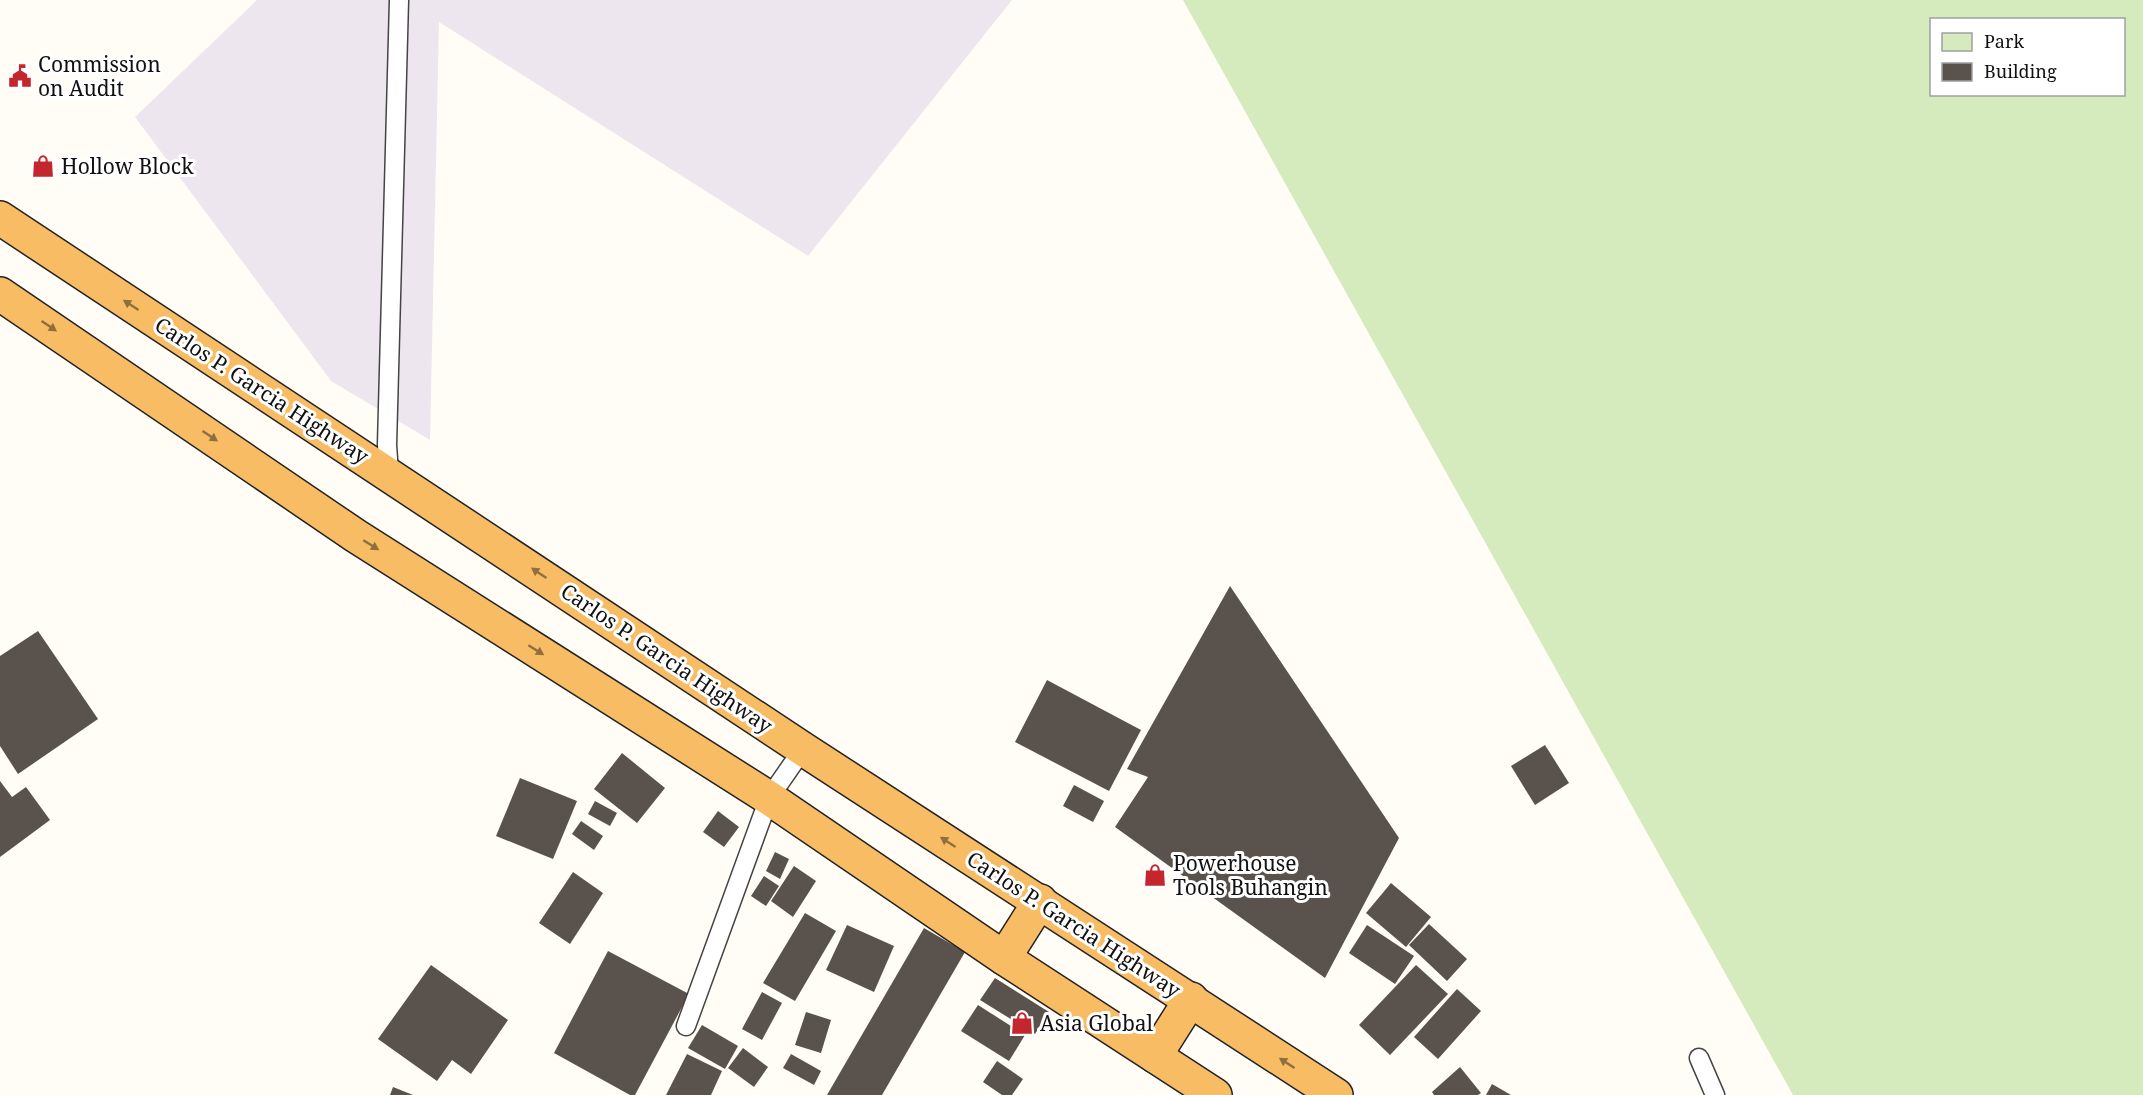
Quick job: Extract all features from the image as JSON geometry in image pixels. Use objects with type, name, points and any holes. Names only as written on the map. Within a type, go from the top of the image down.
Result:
[{"type":"highway","name":"Carlos P. Garcia Highway","points":[[0,218],[803,748],[1336,1095]]},
{"type":"highway","points":[[0,294],[356,536],[769,798],[1004,958],[1215,1095]]},
{"type":"highway","points":[[1004,958],[1040,901]]},
{"type":"highway","points":[[1155,1056],[1191,999]]},
{"type":"lane","points":[[389,474],[387,445],[399,0]]},
{"type":"lane","points":[[686,1026],[769,798],[803,748]]},
{"type":"lane","points":[[1698,1058],[1716,1095]]},
{"type":"shaded area","points":[[257,0],[1012,0],[808,256],[439,22],[430,440],[331,381],[135,117]]},
{"type":"green space","points":[[1183,0],[2143,0],[2143,1095],[1793,1095]]},
{"type":"building","points":[[1230,586],[1399,838],[1325,978],[1115,827],[1148,777],[1127,769]]},
{"type":"building","points":[[38,631],[98,719],[18,774],[0,746],[0,656]]},
{"type":"building","points":[[1047,680],[1141,730],[1109,791],[1015,742]]},
{"type":"building","points":[[1545,745],[1569,783],[1535,805],[1511,766]]},
{"type":"building","points":[[622,753],[665,788],[637,823],[594,789]]},
{"type":"building","points":[[520,778],[577,801],[553,859],[496,836]]},
{"type":"building","points":[[0,781],[12,797],[26,787],[50,820],[0,857]]},
{"type":"building","points":[[1074,785],[1104,801],[1093,822],[1063,806]]},
{"type":"building","points":[[595,801],[617,813],[610,826],[588,814]]},
{"type":"building","points":[[718,811],[739,827],[724,847],[703,832]]},
{"type":"building","points":[[581,821],[603,836],[594,850],[572,834]]},
{"type":"building","points":[[775,852],[789,859],[780,879],[766,871]]},
{"type":"building","points":[[794,866],[816,881],[793,917],[771,901]]},
{"type":"building","points":[[573,872],[603,893],[570,944],[539,923]]},
{"type":"building","points":[[764,876],[779,886],[766,906],[751,896]]},
{"type":"building","points":[[1391,883],[1431,917],[1406,947],[1366,913]]},
{"type":"building","points":[[805,913],[836,931],[795,1001],[763,983]]},
{"type":"building","points":[[1429,924],[1467,959],[1447,981],[1409,945]]},
{"type":"building","points":[[847,925],[894,946],[874,992],[826,970]]},
{"type":"building","points":[[1367,925],[1414,956],[1395,984],[1349,953]]},
{"type":"building","points":[[924,928],[965,952],[882,1095],[827,1095]]},
{"type":"building","points":[[608,951],[689,994],[635,1095],[630,1095],[554,1053]]},
{"type":"building","points":[[431,965],[508,1020],[471,1074],[452,1060],[437,1081],[378,1039]]},
{"type":"building","points":[[1416,965],[1448,994],[1390,1055],[1359,1025]]},
{"type":"building","points":[[995,978],[1049,1012],[1035,1034],[980,1000]]},
{"type":"building","points":[[1457,989],[1481,1011],[1438,1059],[1414,1037]]},
{"type":"building","points":[[762,992],[782,1003],[762,1040],[742,1029]]},
{"type":"building","points":[[978,1005],[1025,1035],[1009,1061],[961,1031]]},
{"type":"building","points":[[806,1012],[831,1020],[821,1053],[795,1045]]},
{"type":"building","points":[[702,1025],[738,1046],[725,1069],[688,1048]]},
{"type":"building","points":[[743,1048],[768,1067],[754,1087],[728,1068]]},
{"type":"building","points":[[687,1054],[722,1071],[711,1095],[666,1095]]},
{"type":"building","points":[[791,1054],[821,1071],[814,1085],[783,1068]]},
{"type":"building","points":[[997,1061],[1023,1079],[1012,1095],[1002,1095],[983,1082]]},
{"type":"building","points":[[1460,1067],[1481,1093],[1478,1095],[1434,1095],[1432,1092]]},
{"type":"building","points":[[1492,1084],[1511,1095],[1486,1095]]},
{"type":"building","points":[[393,1087],[413,1095],[390,1095]]},
{"type":"place","name":"Commission on Audit","points":[[20,76]]},
{"type":"place","name":"Hollow Block","points":[[43,166]]},
{"type":"place","name":"Powerhouse Tools Buhangin","points":[[1155,875]]},
{"type":"place","name":"Asia Global","points":[[1022,1023]]}]
